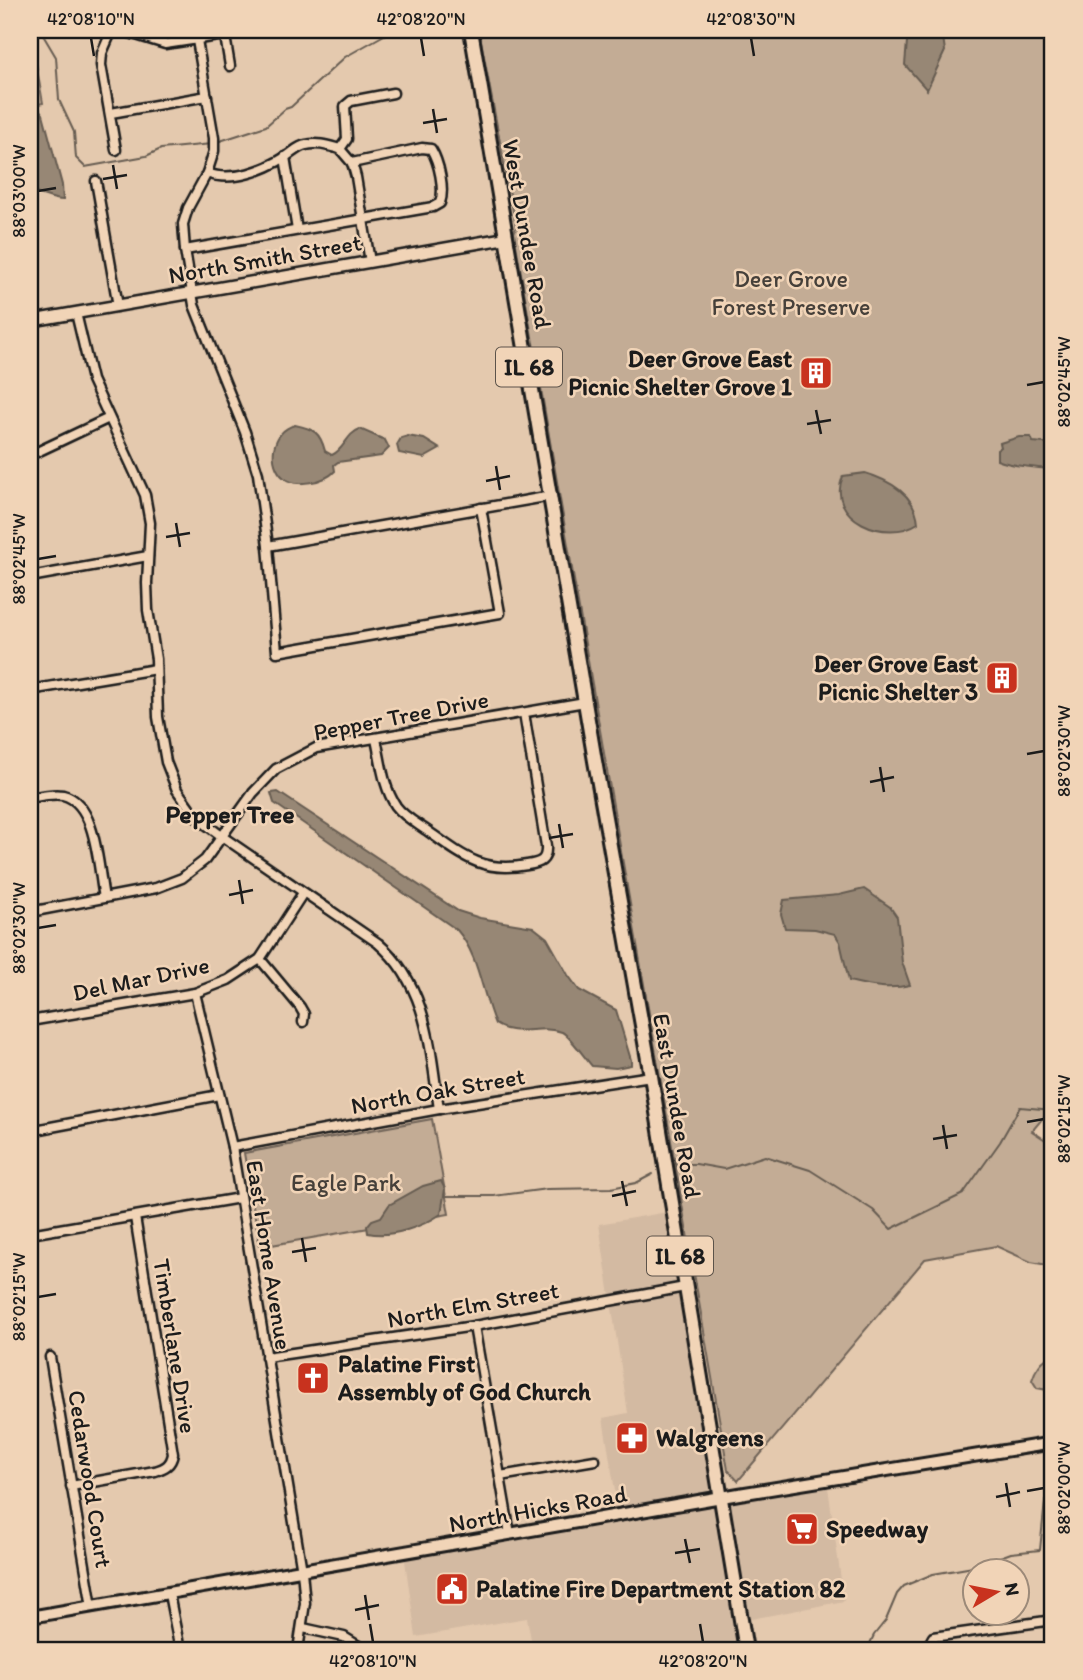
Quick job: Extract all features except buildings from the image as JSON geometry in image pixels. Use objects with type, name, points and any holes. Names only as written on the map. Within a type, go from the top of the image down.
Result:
[{"type":"main road","name":"West Dundee Road","points":[[471,30],[577,653]]},
{"type":"main road","name":"East Dundee Road","points":[[577,653],[651,1076],[746,1650]]},
{"type":"main road","name":"North Hicks Road","points":[[30,1617],[1053,1443]]},
{"type":"street","points":[[112,30],[102,53],[101,65],[116,150]]},
{"type":"street","points":[[120,30],[165,44],[224,33],[230,66]]},
{"type":"street","points":[[197,40],[214,151],[183,225],[185,250],[194,305],[252,451],[261,487],[277,652],[500,613],[481,508]]},
{"type":"street","points":[[340,149],[347,139],[345,106],[351,101],[393,93]]},
{"type":"street","points":[[111,113],[207,96]]},
{"type":"street","points":[[207,173],[218,177],[258,170],[304,145],[322,144],[340,149],[352,163],[370,262]]},
{"type":"street","points":[[185,250],[361,220],[440,203],[443,196],[435,156],[431,149],[422,148],[352,163]]},
{"type":"street","points":[[285,157],[297,230]]},
{"type":"street","points":[[96,181],[118,306]]},
{"type":"street","name":"North Smith Street","points":[[30,321],[506,238]]},
{"type":"street","points":[[76,313],[92,380],[145,495],[149,523],[148,610],[160,727],[166,762],[177,790],[197,817],[378,943],[404,971],[425,1017],[439,1109]]},
{"type":"street","points":[[37,452],[109,418]]},
{"type":"street","points":[[268,546],[551,496]]},
{"type":"street","points":[[30,577],[148,556]]},
{"type":"street","points":[[30,691],[156,669]]},
{"type":"street","name":"Pepper Tree Drive","points":[[30,912],[173,883],[205,860],[253,793],[276,769],[316,748],[585,702]]},
{"type":"street","points":[[376,739],[386,787],[402,813],[477,863],[503,868],[535,864],[546,857],[546,846],[524,713]]},
{"type":"street","points":[[30,798],[63,795],[84,808],[90,821],[104,898]]},
{"type":"street","name":"Del Mar Drive","points":[[30,1021],[195,993],[228,980],[260,959],[303,893]]},
{"type":"street","points":[[260,959],[300,1007],[304,1014],[303,1022]]},
{"type":"street","name":"East Home Avenue","points":[[195,993],[232,1147],[302,1571],[305,1604],[298,1650]]},
{"type":"street","name":"North Oak Street","points":[[232,1147],[439,1109],[651,1076]]},
{"type":"street","points":[[30,1131],[219,1095]]},
{"type":"street","points":[[30,1234],[240,1198]]},
{"type":"street","name":"Timberlane Drive","points":[[71,1486],[165,1468],[173,1454],[135,1217]]},
{"type":"street","name":"North Elm Street","points":[[266,1357],[474,1325],[685,1287]]},
{"type":"street","points":[[474,1325],[510,1534]]},
{"type":"street","name":"Cedarwood Court","points":[[50,1357],[92,1607]]},
{"type":"street","points":[[500,1476],[595,1460]]},
{"type":"street","points":[[169,1594],[180,1650]]},
{"type":"street","points":[[926,1650],[933,1637],[1046,1621]]},
{"type":"street","points":[[303,1628],[344,1637],[365,1650]]},
{"type":"shaded area","points":[[908,30],[942,30],[945,51],[927,90],[905,65]]},
{"type":"shaded area","points":[[39,109],[43,114],[62,185],[63,200],[30,192],[30,110]]},
{"type":"shaded area","points":[[295,425],[315,432],[325,451],[332,455],[360,429],[385,440],[389,448],[381,456],[338,462],[334,465],[335,471],[324,478],[296,483],[284,478],[275,465],[274,457],[276,441],[287,428]]},
{"type":"shaded area","points":[[408,436],[424,439],[440,449],[424,458],[399,453],[397,445],[401,438]]},
{"type":"shaded area","points":[[1019,437],[1031,437],[1033,442],[1044,443],[1053,449],[1053,469],[997,460],[1000,443]]},
{"type":"shaded area","points":[[865,473],[900,490],[912,504],[918,523],[891,531],[862,524],[851,515],[843,504],[840,491],[843,476]]},
{"type":"shaded area","points":[[278,792],[458,911],[480,918],[533,927],[547,938],[579,990],[616,1010],[631,1065],[616,1068],[592,1066],[562,1032],[545,1029],[519,1031],[495,1024],[475,963],[457,930],[274,803],[271,793]]},
{"type":"shaded area","points":[[864,889],[890,907],[897,917],[902,962],[910,985],[887,987],[849,981],[840,942],[835,934],[815,929],[785,928],[781,914],[784,900],[839,895]]},
{"type":"shaded area","points":[[441,1181],[445,1189],[441,1214],[406,1230],[386,1234],[368,1233],[367,1226],[372,1220],[381,1217],[389,1205],[423,1186]]},
{"type":"shaded area","points":[[673,1211],[721,1497],[827,1480],[844,1601],[741,1621],[746,1650],[533,1650],[527,1618],[416,1637],[404,1554],[619,1515],[603,1418],[628,1413],[599,1224]]},
{"type":"green space","points":[[30,30],[43,103],[30,106]]},
{"type":"green space","name":"Deer Grove Forest Preserve","points":[[479,30],[1053,30],[1053,1106],[1032,1131],[1053,1145],[1053,1266],[1031,1262],[996,1246],[925,1259],[738,1481],[728,1470],[514,233],[516,227]]},
{"type":"green space","name":"Eagle Park","points":[[432,1119],[449,1214],[260,1247],[244,1153]]},
{"type":"green space","points":[[1053,1356],[1053,1391],[1037,1388],[1032,1380],[1035,1372],[1042,1362]]},
{"type":"waterway","points":[[40,30],[56,57],[59,100],[74,132],[76,158],[85,167],[146,156],[161,149],[212,144]]},
{"type":"waterway","points":[[217,142],[266,126],[291,107],[345,57],[393,30]]},
{"type":"waterway","points":[[672,1164],[696,1164],[724,1169],[765,1156],[810,1170],[873,1210],[891,1229],[963,1194],[1000,1142],[1020,1107],[1053,1110]]},
{"type":"waterway","points":[[444,1196],[494,1196],[547,1189],[611,1188],[636,1183],[653,1174]]},
{"type":"waterway","points":[[867,1650],[904,1586],[933,1574],[973,1567],[1011,1553],[1040,1550],[1045,1501],[1053,1494]]},
{"type":"place","name":"Deer Grove East Picnic Shelter Grove 1","points":[[816,373]]},
{"type":"place","name":"Deer Grove East Picnic Shelter 3","points":[[1002,678]]},
{"type":"place","name":"Palatine First Assembly of God Church","points":[[313,1378]]},
{"type":"place","name":"Walgreens","points":[[632,1438]]},
{"type":"place","name":"Speedway","points":[[802,1529]]},
{"type":"place","name":"Palatine Fire Department Station 82","points":[[452,1589]]},
{"type":"district","name":"Pepper Tree","points":[[230,814]]}]
